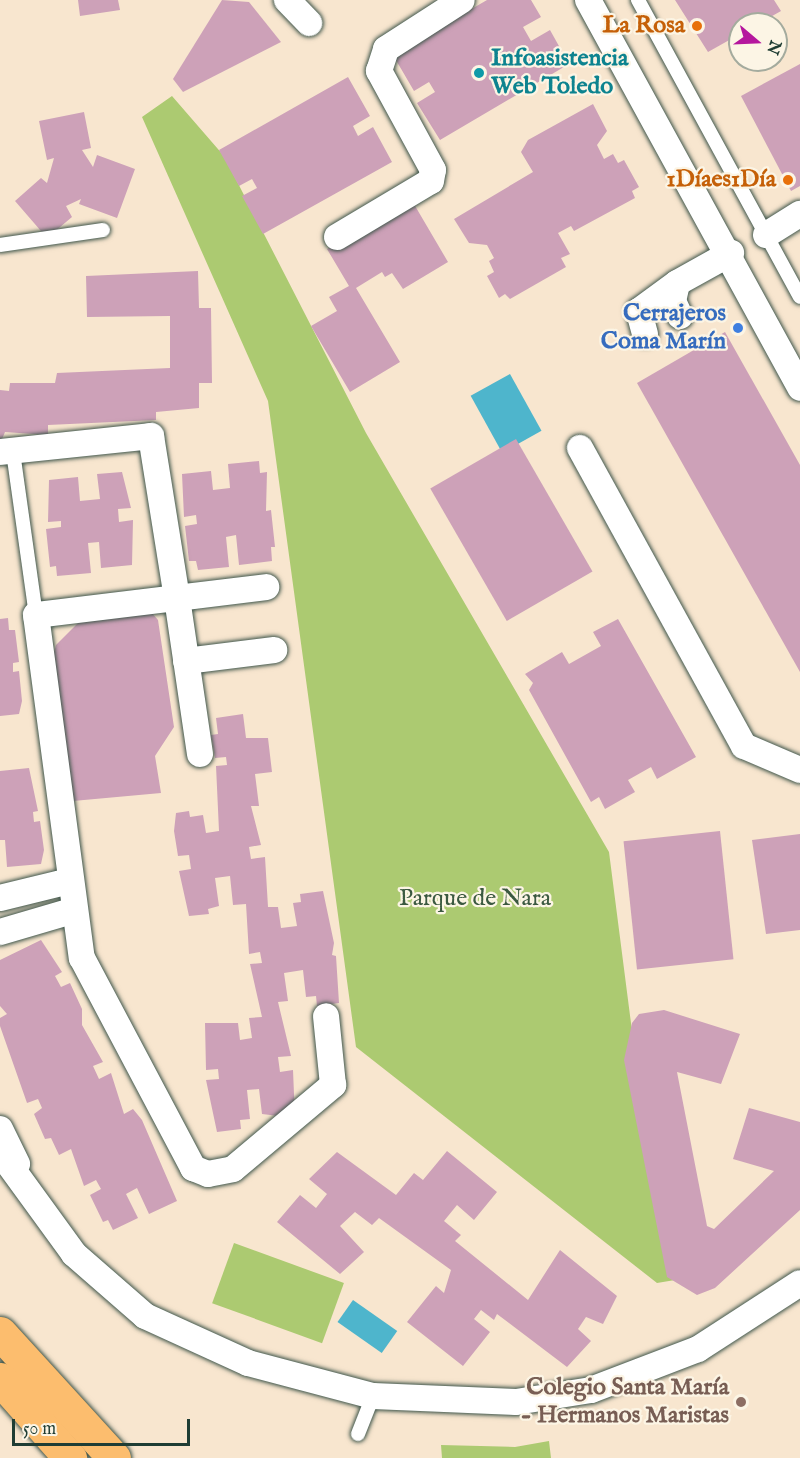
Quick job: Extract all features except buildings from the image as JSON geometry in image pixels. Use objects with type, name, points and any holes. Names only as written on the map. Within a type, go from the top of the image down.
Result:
[{"type":"main road","points":[[0,1333],[114,1458]]},
{"type":"main road","points":[[0,1379],[70,1458]]},
{"type":"street","points":[[287,0],[309,23]]},
{"type":"street","points":[[337,237],[431,181],[433,170],[379,71],[386,49],[462,0]]},
{"type":"street","points":[[588,0],[730,254],[800,388]]},
{"type":"street","points":[[766,235],[800,214]]},
{"type":"street","points":[[645,334],[639,312],[677,283],[730,254]]},
{"type":"street","points":[[677,283],[673,301],[680,316]]},
{"type":"street","points":[[6,452],[151,436],[200,754]]},
{"type":"street","points":[[580,448],[744,746],[800,770]]},
{"type":"street","points":[[266,587],[36,615],[72,911],[82,958],[193,1168],[208,1174],[234,1169],[333,1085],[326,1016]]},
{"type":"street","points":[[186,661],[274,650]]},
{"type":"street","points":[[0,898],[70,881]]},
{"type":"street","points":[[0,932],[72,911]]},
{"type":"street","points":[[0,1129],[11,1176]]},
{"type":"street","points":[[0,1152],[11,1176],[38,1199],[74,1254],[145,1316],[248,1363],[373,1396],[516,1402],[591,1390],[698,1349],[800,1283]]},
{"type":"lane","points":[[638,0],[800,297]]},
{"type":"lane","points":[[0,245],[104,230]]},
{"type":"lane","points":[[6,452],[36,615]]},
{"type":"lane","points":[[358,1434],[373,1396]]},
{"type":"green space","name":"Parque de Nara","points":[[172,96],[224,156],[366,433],[609,852],[636,1062],[681,1279],[657,1283],[356,1047],[268,401],[142,117]]},
{"type":"green space","points":[[234,1243],[344,1283],[322,1343],[212,1303]]},
{"type":"green space","points":[[549,1441],[551,1458],[442,1458],[441,1445],[515,1447]]},
{"type":"water","points":[[510,374],[542,431],[502,453],[471,396]]},
{"type":"water","points":[[353,1300],[397,1331],[382,1353],[338,1322]]},
{"type":"place","name":"La Rosa","points":[[697,26]]},
{"type":"place","name":"Infoasistencia Web Toledo","points":[[479,73]]},
{"type":"place","name":"1Díaes1Día","points":[[788,180]]},
{"type":"place","name":"Cerrajeros Coma Marín","points":[[738,328]]},
{"type":"place","name":"Colegio Santa María - Hermanos Maristas","points":[[741,1402]]}]
